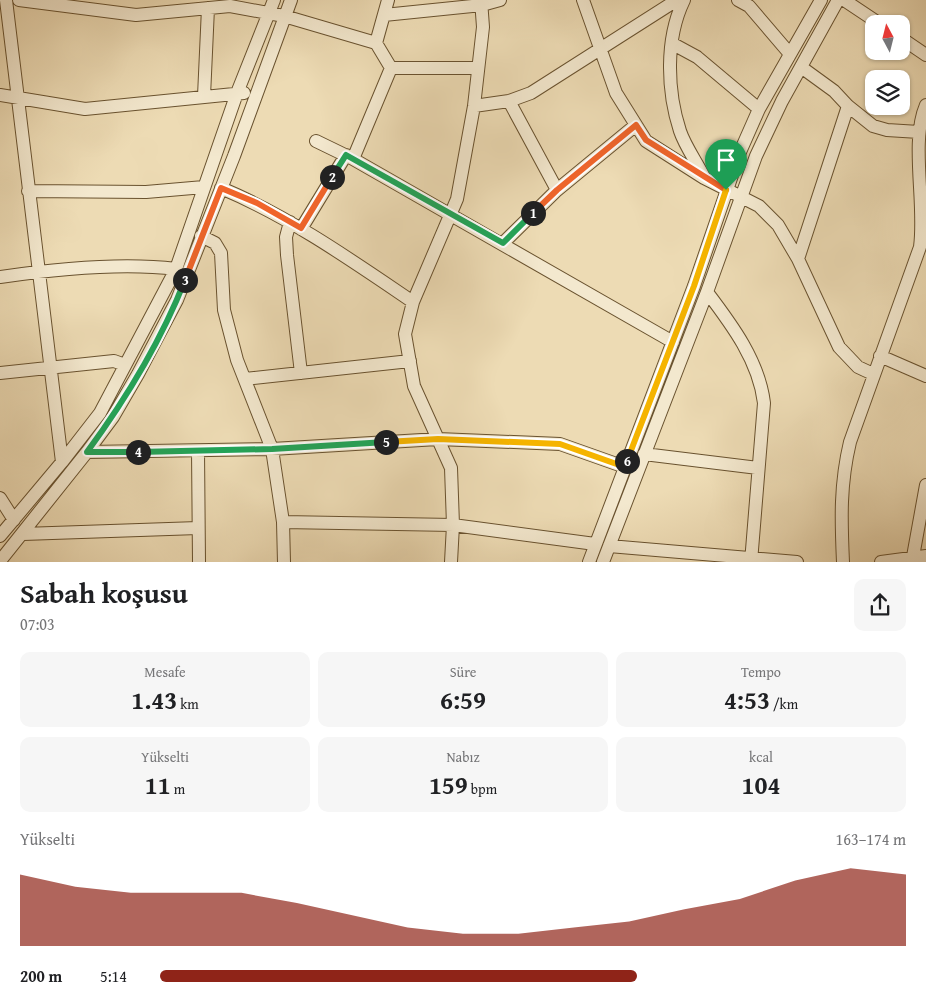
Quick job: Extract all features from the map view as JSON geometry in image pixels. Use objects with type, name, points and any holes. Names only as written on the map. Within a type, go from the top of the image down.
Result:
[{"type":"street","points":[[6,0],[62,462]]},
{"type":"street","points":[[19,0],[136,15],[213,5],[268,12],[376,43],[391,68]]},
{"type":"street","points":[[0,536],[100,413],[176,269],[238,93],[274,0]]},
{"type":"street","points":[[0,561],[113,417],[177,300],[291,0]]},
{"type":"street","points":[[376,43],[388,0]]},
{"type":"street","points":[[384,16],[500,0]]},
{"type":"street","points":[[583,0],[616,93],[646,140],[704,178],[759,206],[778,225],[798,259],[839,347],[858,368],[873,374]]},
{"type":"street","points":[[738,0],[749,6],[790,54]]},
{"type":"street","points":[[589,562],[673,342],[726,190],[759,108],[822,0]]},
{"type":"street","points":[[603,562],[707,292],[740,196],[764,137],[838,0]]},
{"type":"street","points":[[844,0],[866,15]]},
{"type":"street","points":[[474,106],[509,101],[531,93],[600,48],[681,1]]},
{"type":"street","points":[[681,1],[673,44],[671,88],[680,132],[704,178]]},
{"type":"street","points":[[452,562],[451,468],[414,386],[406,334],[413,302],[457,199],[474,106],[476,68],[483,28],[482,3]]},
{"type":"street","points":[[204,96],[213,5]]},
{"type":"street","points":[[673,44],[697,58],[759,108]]},
{"type":"street","points":[[910,44],[926,55]]},
{"type":"street","points":[[801,67],[834,92],[873,126],[887,130],[919,132]]},
{"type":"street","points":[[391,68],[476,68]]},
{"type":"street","points":[[301,228],[350,157],[391,68]]},
{"type":"street","points":[[0,95],[85,109],[238,93],[256,94]]},
{"type":"street","points":[[509,101],[557,190]]},
{"type":"street","points":[[843,562],[842,474],[850,442],[873,374],[923,247],[919,132],[926,105]]},
{"type":"street","points":[[798,259],[848,106]]},
{"type":"street","points":[[503,243],[557,190],[636,125]]},
{"type":"street","points":[[316,141],[350,157],[450,213],[673,342]]},
{"type":"street","points":[[28,191],[146,192],[204,187]]},
{"type":"street","points":[[221,188],[257,203],[301,228],[413,302]]},
{"type":"street","points":[[290,222],[286,237],[287,255],[301,373]]},
{"type":"street","points":[[202,236],[215,243],[220,252],[224,310],[245,379],[272,449],[283,522],[284,562]]},
{"type":"street","points":[[0,277],[38,272],[149,267],[176,269]]},
{"type":"street","points":[[707,292],[736,329],[762,384],[764,403],[751,559]]},
{"type":"street","points":[[880,356],[926,376]]},
{"type":"street","points":[[245,379],[410,361]]},
{"type":"street","points":[[0,373],[50,366],[114,362],[126,365]]},
{"type":"street","points":[[87,452],[272,449],[438,439],[560,444],[625,467]]},
{"type":"street","points":[[198,451],[199,562]]},
{"type":"street","points":[[644,454],[758,468]]},
{"type":"street","points":[[912,560],[926,485]]},
{"type":"street","points":[[0,498],[14,520]]},
{"type":"street","points":[[283,522],[453,525],[595,544]]},
{"type":"street","points":[[23,534],[198,528]]},
{"type":"street","points":[[609,546],[797,562]]},
{"type":"street","points":[[881,562],[912,560],[926,556]]},
{"type":"route","points":[[636,125],[646,140],[726,190],[694,286],[625,467],[560,444],[438,439],[272,449],[87,452],[113,417],[177,300],[221,188],[257,203],[301,228],[346,155],[503,243],[557,190],[636,125]]}]
